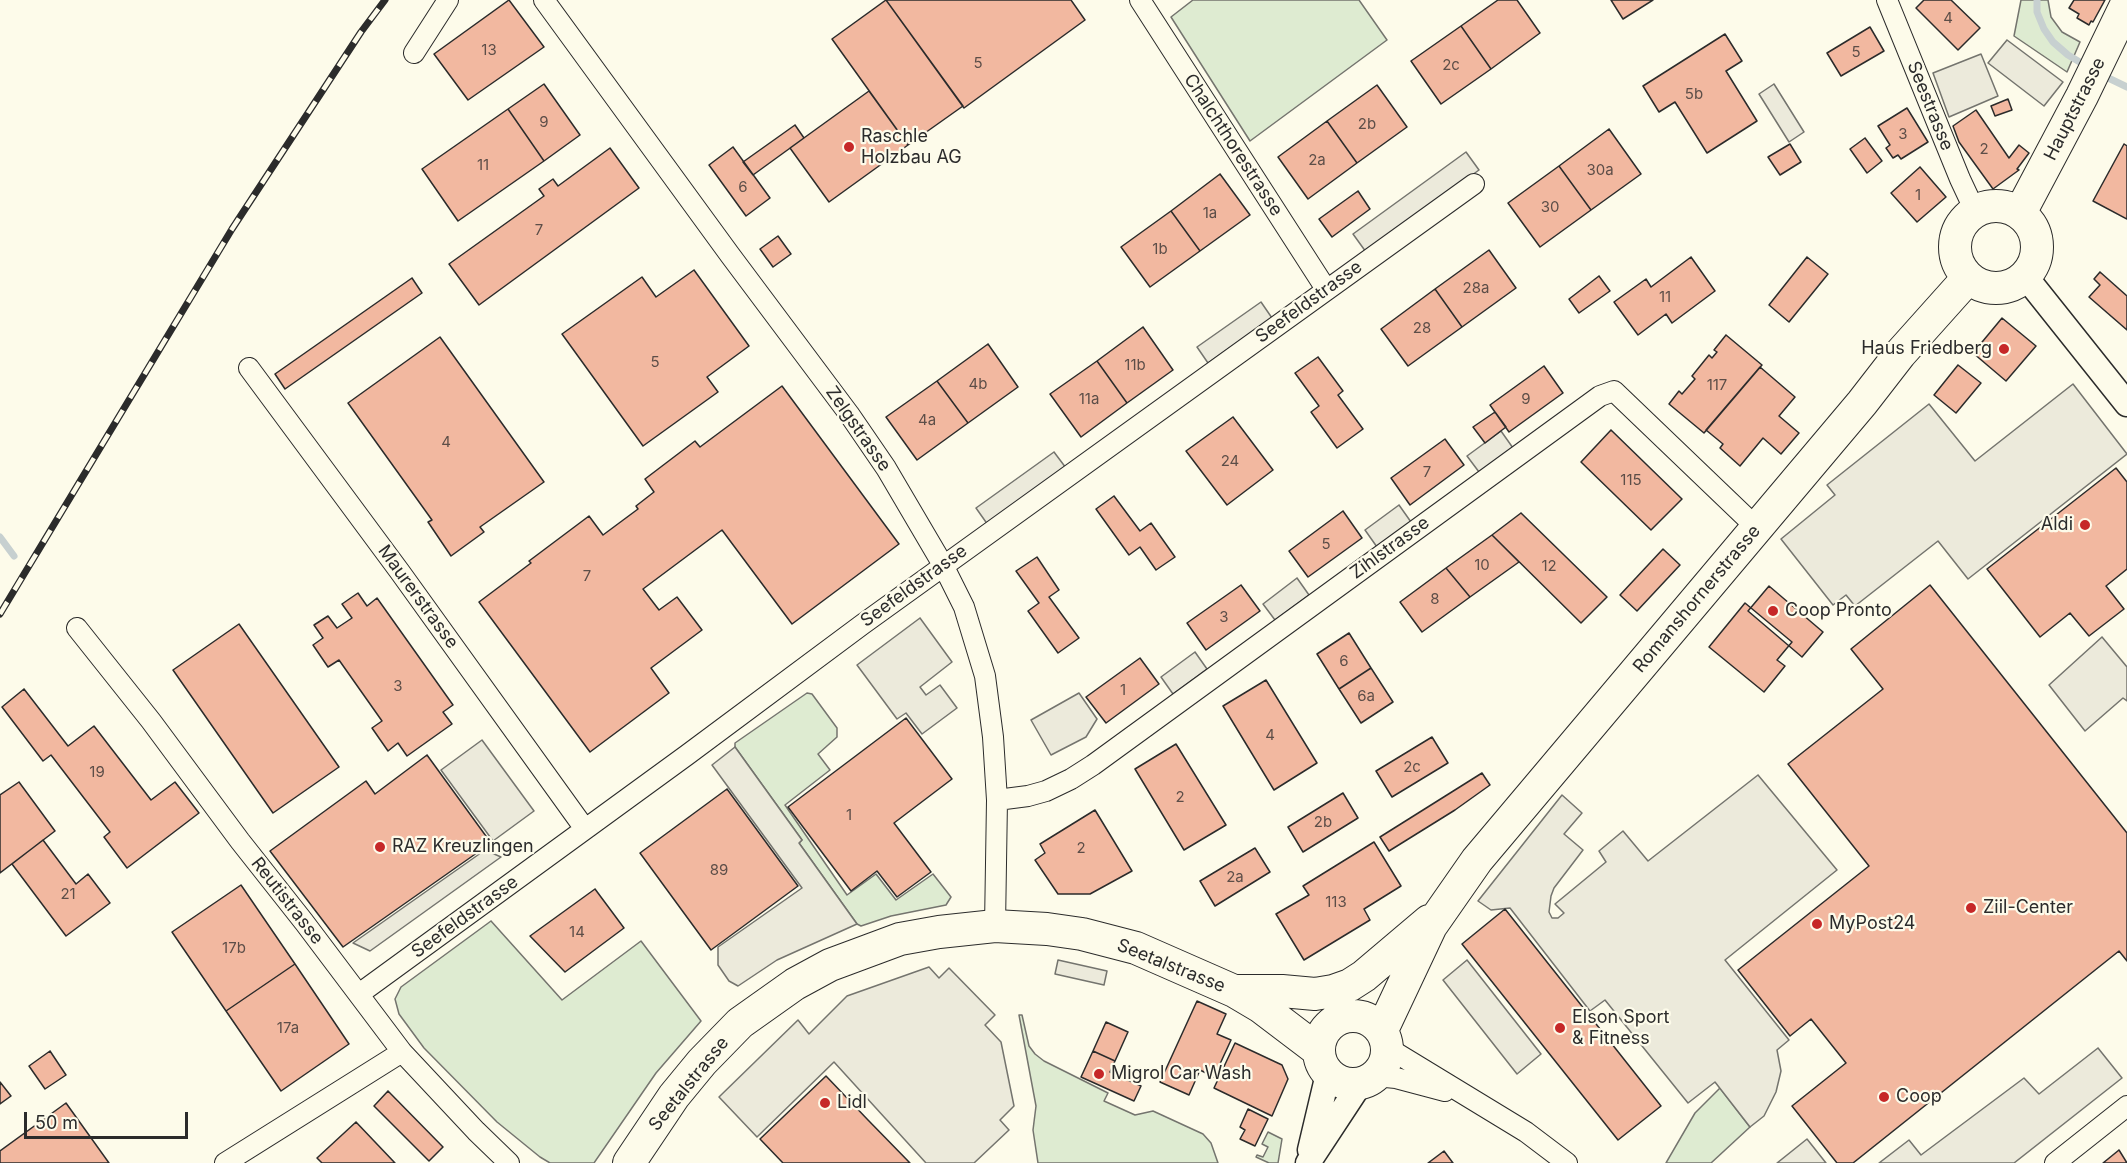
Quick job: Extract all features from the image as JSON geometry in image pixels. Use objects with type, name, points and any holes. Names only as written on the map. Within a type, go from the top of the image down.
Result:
[{"type":"main road","name":"Hauptstrasse","points":[[2020,213],[2088,85],[2113,47],[2127,3]]},
{"type":"main road","points":[[1998,206],[2020,213],[2033,229],[2037,249],[2031,268],[2025,276],[2016,283],[1997,288],[1986,287],[1968,278],[1956,259],[1954,248],[1960,227],[1966,218],[1976,211],[1998,206]]},
{"type":"main road","name":"Romanshornerstrasse","points":[[1344,1018],[1381,990],[1477,860],[1757,528],[1899,354],[1968,278]]},
{"type":"main road","points":[[1234,992],[1282,991],[1315,994],[1342,988],[1364,975],[1436,918]]},
{"type":"main road","name":"Romanshornerstrasse","points":[[1376,1060],[1436,918]]},
{"type":"main road","name":"Seetalstrasse","points":[[629,1163],[674,1096],[702,1062],[740,1023],[795,984],[830,965],[900,939],[939,932],[995,926],[1047,929],[1106,939],[1162,959],[1261,1007],[1324,1062]]},
{"type":"main road","name":"Seetalstrasse","points":[[1261,1007],[1344,1018]]},
{"type":"main road","points":[[1344,1018],[1366,1018],[1376,1024],[1376,1060],[1348,1084],[1337,1080],[1324,1062],[1321,1039],[1326,1029],[1344,1018]]},
{"type":"street","points":[[414,53],[448,0]]},
{"type":"street","name":"Zelgstrasse","points":[[544,0],[849,414],[886,468],[943,565],[964,607],[985,676],[993,737],[997,800],[995,926]]},
{"type":"street","name":"Chalchthorestrasse","points":[[1140,0],[1326,289]]},
{"type":"street","name":"Seestrasse","points":[[1887,0],[1960,179],[1976,211]]},
{"type":"street","name":"Seefeldstrasse","points":[[359,994],[943,565],[1474,184]]},
{"type":"street","points":[[2025,276],[2127,404]]},
{"type":"street","name":"Maurerstrasse","points":[[249,368],[400,572],[585,829]]},
{"type":"street","name":"Zihlstrasse","points":[[997,800],[1046,791],[1093,765],[1600,396],[1614,391],[1757,528]]},
{"type":"street","name":"Reutistrasse","points":[[77,628],[151,721],[402,1052],[509,1163]]},
{"type":"street","points":[[225,1163],[402,1052]]},
{"type":"street","points":[[1376,1060],[1406,1081],[1465,1096]]},
{"type":"street","points":[[1376,1060],[1465,1096],[1526,1132],[1567,1163]]},
{"type":"street","name":"Romanshornerstrasse","points":[[1307,1163],[1376,1060]]},
{"type":"street","name":"Romanshornerstrasse","points":[[1307,1163],[1324,1062]]},
{"type":"street","points":[[2055,1163],[2127,1106]]},
{"type":"green space","points":[[1193,0],[1359,0],[1387,40],[1250,141],[1171,17]]},
{"type":"green space","points":[[2021,0],[2048,0],[2051,17],[2062,32],[2080,42],[2067,72],[2014,36]]},
{"type":"green space","points":[[807,693],[812,694],[837,728],[837,737],[818,754],[830,770],[785,805],[847,895],[876,874],[896,900],[933,874],[951,897],[946,905],[891,916],[861,926],[857,924],[799,843],[802,840],[735,747],[735,743]]},
{"type":"green space","points":[[491,921],[562,1000],[641,941],[701,1021],[656,1073],[594,1163],[550,1163],[540,1157],[497,1122],[424,1048],[399,1014],[395,999],[401,987]]},
{"type":"green space","points":[[1019,1015],[1022,1015],[1029,1046],[1044,1061],[1108,1093],[1104,1101],[1135,1115],[1153,1111],[1203,1134],[1211,1143],[1218,1163],[1038,1163],[1033,1130],[1036,1106]]},
{"type":"green space","points":[[1720,1088],[1750,1127],[1711,1163],[1666,1163],[1695,1113]]},
{"type":"green space","points":[[1268,1132],[1282,1139],[1278,1163],[1269,1163],[1256,1157],[1257,1155],[1263,1157],[1268,1147],[1262,1144]]},
{"type":"shaded area","points":[[2007,40],[2063,82],[2044,106],[1988,63]]},
{"type":"shaded area","points":[[1981,54],[1998,96],[1949,117],[1933,73]]},
{"type":"shaded area","points":[[1774,84],[1804,132],[1789,142],[1759,94]]},
{"type":"shaded area","points":[[1466,152],[1479,170],[1366,252],[1353,234]]},
{"type":"shaded area","points":[[1261,302],[1272,318],[1208,363],[1197,347]]},
{"type":"shaded area","name":"Aldi","points":[[2073,384],[2127,454],[1968,579],[1938,541],[1855,606],[1846,595],[1833,605],[1781,539],[1835,495],[1827,485],[1929,404],[1975,461]]},
{"type":"shaded area","points":[[1501,431],[1513,448],[1479,472],[1467,456]]},
{"type":"shaded area","points":[[1054,452],[1066,468],[988,525],[976,508]]},
{"type":"shaded area","points":[[1399,505],[1411,522],[1377,547],[1365,530]]},
{"type":"shaded area","points":[[1297,578],[1309,595],[1275,620],[1263,604]]},
{"type":"shaded area","points":[[920,618],[952,662],[920,687],[926,695],[940,685],[957,708],[922,734],[906,713],[897,719],[857,665]]},
{"type":"shaded area","points":[[2102,637],[2127,667],[2127,701],[2123,698],[2085,731],[2049,685]]},
{"type":"shaded area","points":[[1195,652],[1207,669],[1173,694],[1161,677]]},
{"type":"shaded area","points":[[1079,693],[1097,719],[1086,737],[1051,755],[1031,720]]},
{"type":"shaded area","points":[[482,740],[534,811],[493,841],[441,770]]},
{"type":"shaded area","points":[[735,747],[802,840],[799,843],[857,924],[777,960],[738,986],[729,981],[718,965],[718,947],[802,888],[712,765]]},
{"type":"shaded area","points":[[1758,775],[1837,870],[1725,960],[1789,1040],[1777,1050],[1781,1071],[1776,1092],[1764,1116],[1750,1127],[1715,1082],[1688,1103],[1605,1000],[1590,1011],[1510,908],[1491,910],[1478,901],[1562,795],[1582,813],[1564,834],[1583,850],[1554,888],[1549,912],[1552,918],[1558,918],[1564,913],[1555,904],[1606,862],[1599,851],[1623,831],[1648,861]]},
{"type":"shaded area","points":[[485,850],[501,857],[370,951],[353,943]]},
{"type":"shaded area","points":[[1058,960],[1107,971],[1104,985],[1055,974]]},
{"type":"shaded area","points":[[1467,960],[1541,1054],[1517,1074],[1443,980]]},
{"type":"shaded area","points":[[929,967],[939,978],[949,968],[995,1015],[985,1025],[1001,1042],[1014,1106],[1000,1120],[1009,1130],[974,1163],[926,1163],[834,1062],[757,1137],[719,1097],[798,1020],[809,1034],[847,996]]},
{"type":"shaded area","points":[[2098,1048],[2122,1078],[2014,1163],[1879,1163],[1909,1140],[1921,1155],[2024,1078],[2039,1094]]},
{"type":"shaded area","points":[[1807,1139],[1826,1163],[1777,1163]]},
{"type":"building","points":[[509,0],[544,47],[468,100],[434,54]]},
{"type":"building","points":[[886,0],[963,106],[908,145],[832,39]]},
{"type":"building","points":[[886,0],[1071,0],[1085,20],[964,108]]},
{"type":"building","points":[[1498,0],[1517,0],[1540,33],[1491,69],[1461,26]]},
{"type":"building","points":[[1611,0],[1653,0],[1623,19]]},
{"type":"building","points":[[1924,0],[1951,0],[1980,28],[1958,50],[1916,8]]},
{"type":"building","points":[[2074,0],[2105,0],[2089,25],[2077,18],[2079,14],[2069,8]]},
{"type":"building","points":[[1461,26],[1491,69],[1441,104],[1411,61]]},
{"type":"building","points":[[1870,27],[1884,51],[1841,76],[1827,53]]},
{"type":"building","points":[[1725,34],[1742,61],[1726,71],[1757,121],[1707,153],[1675,102],[1659,112],[1643,86]]},
{"type":"building","points":[[544,84],[580,135],[544,161],[508,109]]},
{"type":"building","points":[[1377,85],[1407,127],[1357,163],[1327,121]]},
{"type":"building","name":"Raschle Holzbau AG","points":[[869,91],[908,145],[829,202],[790,148]]},
{"type":"building","points":[[2008,99],[2012,110],[1995,116],[1991,106]]},
{"type":"building","points":[[1907,108],[1928,142],[1901,159],[1898,155],[1893,158],[1886,148],[1890,145],[1878,126]]},
{"type":"building","points":[[508,109],[544,161],[458,221],[422,169]]},
{"type":"building","points":[[1976,110],[2009,158],[2019,145],[2029,153],[2017,169],[2019,170],[1993,189],[1959,142],[1953,126]]},
{"type":"building","points":[[1327,121],[1357,163],[1308,199],[1278,157]]},
{"type":"building","points":[[795,125],[804,138],[753,175],[743,162]]},
{"type":"building","points":[[1609,129],[1641,174],[1591,210],[1559,166]]},
{"type":"building","points":[[1865,138],[1882,161],[1867,173],[1850,149]]},
{"type":"building","points":[[1790,144],[1801,162],[1780,175],[1768,157]]},
{"type":"building","points":[[2124,144],[2127,146],[2127,219],[2093,201]]},
{"type":"building","points":[[733,147],[770,198],[746,216],[709,165]]},
{"type":"building","points":[[610,148],[639,188],[479,305],[449,264],[544,196],[539,189],[553,179],[558,186]]},
{"type":"building","points":[[1559,166],[1591,210],[1540,247],[1508,203]]},
{"type":"building","points":[[1920,167],[1946,197],[1917,222],[1891,193]]},
{"type":"building","points":[[1220,174],[1250,215],[1200,251],[1171,211]]},
{"type":"building","points":[[1358,191],[1370,209],[1332,237],[1319,219]]},
{"type":"building","points":[[1171,211],[1200,251],[1150,287],[1121,247]]},
{"type":"building","points":[[778,236],[791,254],[773,267],[760,249]]},
{"type":"building","points":[[1489,250],[1516,288],[1462,327],[1435,289]]},
{"type":"building","points":[[1691,257],[1715,291],[1672,323],[1666,314],[1638,335],[1614,302],[1646,279],[1651,287]]},
{"type":"building","points":[[1807,257],[1828,274],[1789,322],[1769,305]]},
{"type":"building","points":[[694,270],[749,346],[707,377],[718,392],[643,446],[562,334],[642,277],[656,297]]},
{"type":"building","points":[[2100,272],[2127,296],[2127,330],[2089,297],[2100,285],[2094,279]]},
{"type":"building","points":[[1599,276],[1610,291],[1579,313],[1569,299]]},
{"type":"building","points":[[412,278],[422,293],[285,389],[275,374]]},
{"type":"building","points":[[1435,289],[1462,327],[1408,366],[1381,329]]},
{"type":"building","name":"Haus Friedberg","points":[[2002,318],[2036,346],[2006,381],[1973,353]]},
{"type":"building","points":[[1143,327],[1173,370],[1127,403],[1097,361]]},
{"type":"building","points":[[1726,335],[1762,365],[1704,433],[1669,404],[1679,391],[1682,394],[1695,379],[1692,376],[1709,355],[1712,358],[1717,352],[1714,350]]},
{"type":"building","points":[[440,337],[544,482],[480,527],[484,532],[451,556],[428,522],[432,520],[348,403]]},
{"type":"building","points":[[988,344],[1018,387],[968,423],[937,381]]},
{"type":"building","points":[[1318,357],[1343,391],[1338,395],[1363,429],[1337,448],[1311,412],[1319,406],[1295,373]]},
{"type":"building","points":[[1097,361],[1127,403],[1081,437],[1050,394]]},
{"type":"building","points":[[1958,365],[1981,383],[1956,413],[1934,395]]},
{"type":"building","points":[[1544,366],[1563,393],[1509,432],[1490,405]]},
{"type":"building","points":[[1760,367],[1795,397],[1779,416],[1799,433],[1781,454],[1763,438],[1740,466],[1720,448],[1723,444],[1706,430]]},
{"type":"building","points":[[937,381],[968,423],[917,460],[886,417]]},
{"type":"building","points":[[782,386],[899,544],[792,624],[722,530],[643,589],[659,610],[677,597],[702,630],[651,668],[669,693],[590,752],[479,602],[589,516],[603,535],[638,509],[636,506],[654,492],[645,479],[695,441],[700,447]]},
{"type":"building","points":[[1495,412],[1506,427],[1485,443],[1473,427]]},
{"type":"building","points":[[1233,417],[1273,470],[1227,505],[1186,451]]},
{"type":"building","points":[[1611,430],[1682,499],[1651,530],[1581,462]]},
{"type":"building","points":[[1445,439],[1464,465],[1410,505],[1391,478]]},
{"type":"building","name":"Aldi","points":[[2116,468],[2127,482],[2127,569],[2106,586],[2124,609],[2089,636],[2070,613],[2040,637],[1987,569]]},
{"type":"building","points":[[1114,496],[1140,531],[1151,523],[1175,557],[1156,570],[1140,547],[1129,555],[1096,509]]},
{"type":"building","points":[[1343,511],[1362,538],[1308,577],[1289,551]]},
{"type":"building","points":[[1521,513],[1607,597],[1581,623],[1492,535]]},
{"type":"building","points":[[1492,535],[1519,562],[1470,597],[1446,568]]},
{"type":"building","points":[[1663,549],[1680,565],[1637,611],[1620,595]]},
{"type":"building","points":[[1037,557],[1059,590],[1049,597],[1079,638],[1058,653],[1028,611],[1039,603],[1016,571]]},
{"type":"building","points":[[1446,568],[1470,597],[1422,632],[1400,602]]},
{"type":"building","points":[[1241,585],[1260,611],[1206,650],[1187,623]]},
{"type":"building","name":"Ziil-Center","points":[[1930,585],[2127,833],[2127,961],[2119,951],[1853,1163],[1837,1163],[1792,1106],[1846,1063],[1811,1019],[1790,1036],[1738,970],[1869,866],[1788,764],[1883,689],[1851,649]]},
{"type":"building","points":[[1769,586],[1823,632],[1802,657],[1748,611]]},
{"type":"building","points":[[358,593],[367,606],[377,598],[453,705],[443,712],[452,724],[407,756],[398,743],[388,751],[372,728],[382,721],[339,660],[328,667],[313,645],[323,638],[314,625],[328,616],[337,628],[352,618],[342,604]]},
{"type":"building","points":[[1745,603],[1792,642],[1777,660],[1785,666],[1764,692],[1709,647]]},
{"type":"building","points":[[239,624],[339,767],[273,813],[173,670]]},
{"type":"building","points":[[1349,633],[1371,668],[1339,689],[1317,654]]},
{"type":"building","points":[[1140,658],[1159,684],[1106,723],[1086,697]]},
{"type":"building","points":[[1371,668],[1393,702],[1361,723],[1339,689]]},
{"type":"building","points":[[1266,680],[1317,763],[1274,790],[1223,706]]},
{"type":"building","points":[[24,689],[68,746],[94,726],[151,800],[175,782],[199,813],[127,868],[104,837],[110,832],[51,755],[43,761],[2,707]]},
{"type":"building","points":[[906,718],[952,779],[894,823],[931,872],[897,897],[877,871],[851,891],[788,807]]},
{"type":"building","points":[[1432,737],[1448,763],[1392,797],[1376,771]]},
{"type":"building","points":[[1176,744],[1226,825],[1184,850],[1135,769]]},
{"type":"building","name":"RAZ Kreuzlingen","points":[[427,755],[491,843],[343,947],[270,851],[366,781],[375,794]]},
{"type":"building","points":[[1482,773],[1490,785],[1389,851],[1380,837]]},
{"type":"building","points":[[19,782],[55,831],[0,873],[0,795]]},
{"type":"building","points":[[727,789],[798,886],[711,950],[640,853]]},
{"type":"building","points":[[1343,793],[1358,818],[1303,852],[1288,827]]},
{"type":"building","points":[[1095,810],[1132,871],[1090,894],[1058,894],[1035,860],[1045,853],[1040,844]]},
{"type":"building","points":[[43,840],[76,884],[88,874],[110,903],[66,936],[12,864]]},
{"type":"building","points":[[1374,842],[1401,886],[1364,909],[1370,920],[1304,960],[1276,914],[1309,895],[1303,886]]},
{"type":"building","points":[[1255,848],[1270,872],[1215,906],[1200,881]]},
{"type":"building","points":[[241,885],[295,964],[226,1011],[172,932]]},
{"type":"building","points":[[595,889],[624,928],[565,972],[530,936]]},
{"type":"building","points":[[1505,909],[1661,1106],[1618,1140],[1462,944]]},
{"type":"building","points":[[295,964],[349,1044],[281,1091],[226,1011]]},
{"type":"building","points":[[1197,1001],[1226,1014],[1217,1034],[1231,1040],[1214,1077],[1200,1070],[1189,1095],[1160,1082]]},
{"type":"building","name":"Migrol Car Wash","points":[[1106,1022],[1128,1032],[1115,1061],[1093,1051]]},
{"type":"building","points":[[1235,1043],[1282,1065],[1288,1079],[1272,1116],[1214,1088]]},
{"type":"building","points":[[50,1051],[66,1075],[45,1089],[29,1066]]},
{"type":"building","name":"Migrol Car Wash","points":[[1093,1051],[1115,1061],[1110,1072],[1141,1086],[1134,1101],[1081,1077]]},
{"type":"building","name":"Lidl","points":[[826,1076],[910,1163],[783,1163],[760,1139]]},
{"type":"building","points":[[0,1082],[11,1096],[0,1104]]},
{"type":"building","points":[[388,1091],[443,1147],[429,1161],[374,1106]]},
{"type":"building","points":[[66,1103],[109,1163],[0,1163],[0,1151]]},
{"type":"building","points":[[1248,1109],[1268,1119],[1255,1146],[1240,1139],[1245,1130],[1240,1127]]},
{"type":"building","points":[[356,1122],[395,1163],[322,1163],[317,1158]]},
{"type":"building","points":[[2119,1150],[2127,1163],[2103,1163]]},
{"type":"building","points":[[1444,1151],[1453,1163],[1428,1163]]},
{"type":"waterway","points":[[2037,0],[2037,12],[2044,29],[2053,42],[2068,55],[2088,67]]},
{"type":"waterway","points":[[2100,74],[2127,87]]},
{"type":"waterway","points":[[0,537],[14,556]]},
{"type":"railway","points":[[0,614],[232,229],[361,32],[385,0]]},
{"type":"place","name":"Raschle Holzbau AG","points":[[849,147]]},
{"type":"place","name":"Haus Friedberg","points":[[2004,349]]},
{"type":"place","name":"Aldi","points":[[2085,525]]},
{"type":"place","name":"Coop Pronto","points":[[1773,611]]},
{"type":"place","name":"RAZ Kreuzlingen","points":[[380,847]]},
{"type":"place","name":"Ziil-Center","points":[[1971,908]]},
{"type":"place","name":"MyPost24","points":[[1817,924]]},
{"type":"place","name":"Elson Sport & Fitness","points":[[1560,1028]]},
{"type":"place","name":"Migrol Car Wash","points":[[1099,1074]]},
{"type":"place","name":"Coop","points":[[1884,1097]]},
{"type":"place","name":"Lidl","points":[[825,1103]]}]
